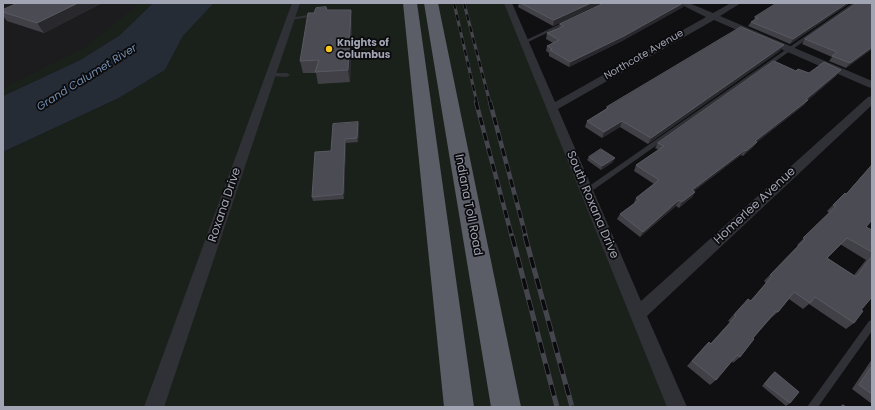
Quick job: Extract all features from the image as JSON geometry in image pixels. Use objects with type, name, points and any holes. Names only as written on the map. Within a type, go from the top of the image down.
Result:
[{"type":"highway","points":[[410,3],[459,407]]},
{"type":"highway","name":"Indiana Toll Road","points":[[431,3],[506,407]]},
{"type":"street","name":"Roxana Drive","points":[[154,407],[296,3]]},
{"type":"street","name":"South Roxana Drive","points":[[508,3],[677,407]]},
{"type":"street","points":[[682,3],[872,84]]},
{"type":"street","name":"Northcote Avenue","points":[[552,108],[737,3]]},
{"type":"street","name":"Homerlee Avenue","points":[[638,314],[872,99]]},
{"type":"lane","points":[[587,191],[856,3]]},
{"type":"lane","points":[[290,19],[314,15]]},
{"type":"lane","points":[[524,42],[574,19]]},
{"type":"lane","points":[[270,75],[287,75]]},
{"type":"lane","points":[[812,407],[872,324]]},
{"type":"shaded area","points":[[3,3],[153,3],[120,35],[3,96]]},
{"type":"shaded area","points":[[140,3],[153,3],[120,35],[80,60],[3,96],[3,88],[84,48]]},
{"type":"shaded area","points":[[214,3],[508,3],[677,407],[3,407],[3,152],[119,98],[165,70],[183,36]]},
{"type":"water","name":"Grand Calumet River","points":[[153,3],[214,3],[183,36],[165,70],[119,98],[3,152],[3,96],[80,60],[120,35]]},
{"type":"building","points":[[18,3],[78,3],[37,23],[3,12],[3,10]]},
{"type":"building","points":[[521,3],[591,3],[554,20]]},
{"type":"building","points":[[604,3],[683,3],[624,36],[570,62],[550,50],[552,49],[547,46],[559,40],[547,33],[564,26],[560,24]]},
{"type":"building","points":[[777,3],[847,3],[793,39],[751,22],[758,18],[755,17]]},
{"type":"building","points":[[857,3],[872,3],[872,47],[850,63],[832,56],[837,52],[805,39]]},
{"type":"building","name":"Knights of Columbus","points":[[326,7],[327,10],[351,10],[348,70],[315,72],[319,60],[300,61],[308,13],[314,13],[316,8]]},
{"type":"building","points":[[741,27],[784,45],[651,138],[622,121],[604,132],[587,121],[608,108],[607,107]]},
{"type":"building","points":[[774,61],[796,71],[798,69],[809,73],[824,62],[841,70],[806,99],[808,100],[755,141],[757,142],[746,151],[745,150],[692,190],[695,192],[682,202],[679,200],[643,232],[620,214],[639,200],[636,198],[659,180],[636,165],[664,146],[658,143]]},
{"type":"building","points":[[358,122],[357,138],[345,139],[343,194],[312,197],[315,152],[331,151],[333,124]]},
{"type":"building","points":[[601,149],[615,158],[602,166],[589,157]]},
{"type":"building","points":[[872,165],[872,220],[866,227],[872,230],[872,252],[847,238],[827,258],[856,277],[872,256],[872,297],[861,310],[863,311],[854,323],[815,297],[810,303],[794,292],[778,312],[776,311],[753,338],[754,339],[740,357],[737,355],[716,380],[692,361],[709,342],[711,344],[736,316],[734,315],[748,299],[751,301],[772,276],[770,275],[805,239],[803,238],[836,206],[833,205],[845,193],[846,194]]},
{"type":"building","points":[[872,366],[872,394],[859,385]]},
{"type":"building","points":[[775,372],[799,392],[790,403],[765,384]]},
{"type":"railway","points":[[454,3],[477,103]]},
{"type":"railway","points":[[464,3],[490,103]]},
{"type":"railway","points":[[476,102],[512,237]]},
{"type":"railway","points":[[490,102],[526,237]]},
{"type":"railway","points":[[512,236],[557,407]]},
{"type":"railway","points":[[525,236],[572,407]]},
{"type":"place","name":"Knights of Columbus","points":[[329,49]]}]
